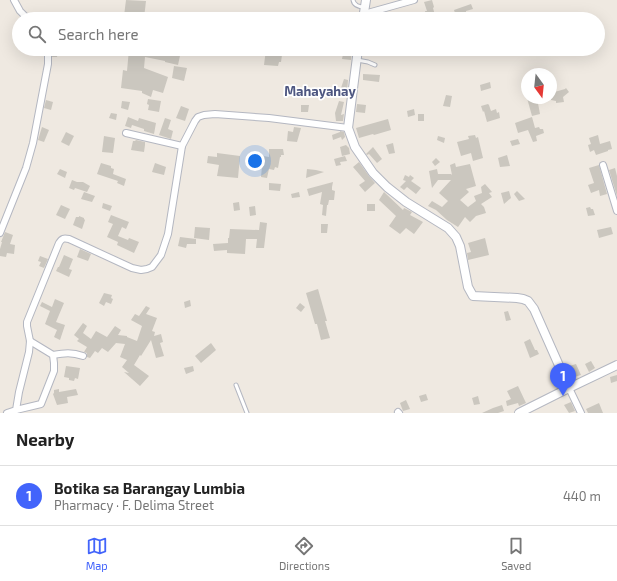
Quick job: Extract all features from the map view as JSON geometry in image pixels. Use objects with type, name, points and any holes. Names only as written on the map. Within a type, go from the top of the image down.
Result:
[{"type":"street","points":[[14,0],[21,12]]},
{"type":"street","points":[[364,10],[414,0]]},
{"type":"street","points":[[0,233],[26,168],[33,143],[48,64],[48,56]]},
{"type":"street","points":[[357,56],[348,128],[355,147],[373,173],[387,187],[406,202],[448,228],[456,237],[460,246],[468,287],[473,296],[517,298],[528,301],[534,309],[581,413]]},
{"type":"street","points":[[16,410],[29,352],[30,341],[27,322],[58,243],[60,240],[65,238],[69,239],[132,268],[141,270],[152,267],[161,255],[168,234],[182,146],[198,117],[215,114],[269,118],[348,128]]},
{"type":"street","points":[[126,133],[182,146]]},
{"type":"street","points":[[603,165],[617,211]]},
{"type":"street","points":[[30,341],[53,356],[71,353],[83,356]]},
{"type":"street","points":[[7,413],[41,404],[54,371],[53,356]]},
{"type":"street","points":[[519,413],[617,365]]},
{"type":"lane","points":[[353,0],[356,6],[364,10]]},
{"type":"lane","points":[[356,59],[374,65]]},
{"type":"lane","points":[[236,385],[247,413]]},
{"type":"building","points":[[126,0],[146,1],[145,12],[124,12]]},
{"type":"building","points":[[432,0],[434,12],[425,12],[427,11],[424,2]]},
{"type":"building","points":[[471,4],[473,9],[466,12],[455,12],[454,10]]},
{"type":"building","points":[[128,56],[180,56],[178,65],[145,57],[144,68],[168,77],[163,93],[153,90],[151,97],[142,93],[142,91],[121,88],[123,70],[127,71]]},
{"type":"building","points":[[265,56],[282,56],[281,62],[279,62],[278,66],[264,65]]},
{"type":"building","points":[[343,56],[351,56],[351,60],[342,59]]},
{"type":"building","points":[[174,66],[187,68],[184,81],[172,78]]},
{"type":"building","points":[[363,74],[380,75],[379,82],[363,80]]},
{"type":"building","points":[[344,79],[348,80],[347,92],[340,91]]},
{"type":"building","points":[[490,82],[491,88],[481,91],[480,85]]},
{"type":"building","points":[[566,88],[569,92],[563,97],[564,102],[557,103],[557,91]]},
{"type":"building","points":[[446,95],[452,96],[450,107],[443,106]]},
{"type":"building","points":[[148,99],[161,101],[159,112],[148,110]]},
{"type":"building","points":[[46,100],[53,102],[51,110],[44,108]]},
{"type":"building","points":[[122,101],[130,102],[128,110],[121,108]]},
{"type":"building","points":[[339,101],[344,102],[341,115],[344,114],[343,121],[336,121],[335,113]]},
{"type":"building","points":[[357,104],[366,105],[365,113],[356,112]]},
{"type":"building","points":[[488,104],[491,111],[496,109],[497,113],[499,112],[500,118],[487,122],[481,106]]},
{"type":"building","points":[[529,104],[538,104],[540,114],[532,116]]},
{"type":"building","points":[[301,105],[309,105],[308,112],[301,112]]},
{"type":"building","points":[[181,106],[189,109],[185,121],[176,118]]},
{"type":"building","points":[[414,109],[415,115],[408,117],[407,111]]},
{"type":"building","points":[[111,113],[117,114],[116,120],[109,118]]},
{"type":"building","points":[[418,114],[424,114],[424,121],[418,121]]},
{"type":"building","points":[[128,117],[138,121],[139,118],[156,123],[154,134],[132,125],[131,128],[125,126]]},
{"type":"building","points":[[532,117],[535,128],[539,127],[540,129],[543,129],[544,133],[536,136],[537,141],[533,142],[528,130],[518,133],[515,123]]},
{"type":"building","points":[[165,118],[171,120],[168,129],[173,131],[171,139],[159,135]]},
{"type":"building","points":[[388,119],[391,130],[359,138],[356,128]]},
{"type":"building","points":[[42,127],[49,130],[44,142],[38,140]]},
{"type":"building","points":[[294,127],[301,128],[297,142],[287,141],[288,131],[293,132]]},
{"type":"building","points":[[340,131],[344,132],[345,137],[342,140],[341,137],[333,140],[332,135]]},
{"type":"building","points":[[66,132],[74,136],[69,146],[61,142]]},
{"type":"building","points":[[475,135],[476,138],[478,137],[483,158],[473,161],[471,153],[461,156],[457,142],[469,139],[468,136]]},
{"type":"building","points":[[598,135],[600,144],[610,141],[612,149],[596,155],[594,150],[590,152],[588,145],[591,144],[589,138]]},
{"type":"building","points":[[104,136],[115,138],[113,153],[102,152]]},
{"type":"building","points":[[438,136],[445,138],[444,143],[437,140]]},
{"type":"building","points":[[518,139],[520,144],[512,146],[510,141]]},
{"type":"building","points":[[136,140],[145,142],[144,152],[131,150],[133,141]]},
{"type":"building","points":[[393,143],[395,153],[389,154],[386,145]]},
{"type":"building","points":[[346,145],[349,148],[350,154],[342,156],[340,147]]},
{"type":"building","points":[[373,147],[382,159],[377,163],[369,154],[366,154]]},
{"type":"building","points":[[269,149],[283,149],[284,155],[281,155],[280,157],[278,168],[275,167],[274,170],[269,169],[267,178],[261,177],[263,156],[269,157]]},
{"type":"building","points":[[217,153],[240,156],[238,178],[217,176],[219,165],[207,163],[208,156],[217,157]]},
{"type":"building","points":[[507,155],[510,166],[500,167],[498,158]]},
{"type":"building","points":[[345,156],[347,161],[340,162],[341,165],[336,166],[334,159]]},
{"type":"building","points":[[436,158],[440,162],[435,166],[432,162]]},
{"type":"building","points":[[359,162],[375,183],[365,192],[359,185],[365,181],[353,167]]},
{"type":"building","points":[[101,163],[111,166],[111,168],[114,169],[113,174],[126,179],[124,186],[117,183],[118,181],[97,174]]},
{"type":"building","points":[[155,163],[166,167],[164,175],[152,172]]},
{"type":"building","points":[[455,163],[456,167],[470,164],[476,186],[466,189],[469,192],[460,200],[468,207],[476,201],[474,196],[482,193],[481,187],[485,184],[492,192],[489,193],[492,197],[481,204],[486,213],[476,216],[470,222],[465,217],[458,227],[436,210],[428,206],[432,201],[442,207],[448,201],[439,193],[451,180],[438,180],[432,188],[429,171],[437,169],[438,174],[452,175],[450,165]]},
{"type":"building","points":[[599,165],[607,194],[600,196],[599,190],[591,193],[588,185],[594,183],[589,168]]},
{"type":"building","points":[[615,168],[617,176],[617,196],[609,170]]},
{"type":"building","points":[[60,169],[67,172],[65,178],[57,174]]},
{"type":"building","points":[[307,169],[316,170],[324,172],[306,178]]},
{"type":"building","points":[[405,175],[409,177],[410,175],[414,178],[411,181],[421,188],[416,194],[407,187],[404,190],[400,187],[406,181],[403,180]]},
{"type":"building","points":[[72,180],[83,182],[90,186],[87,192],[75,188],[74,190],[69,188]]},
{"type":"building","points":[[333,182],[332,190],[335,191],[334,200],[329,200],[326,216],[322,215],[323,205],[320,204],[322,192],[309,196],[307,189]]},
{"type":"building","points":[[269,183],[281,184],[280,191],[269,190]]},
{"type":"building","points":[[509,191],[511,198],[504,204],[501,193]]},
{"type":"building","points":[[517,191],[525,199],[519,201],[514,194]]},
{"type":"building","points":[[84,192],[95,196],[92,202],[81,199]]},
{"type":"building","points":[[299,192],[300,197],[292,198],[291,194]]},
{"type":"building","points":[[384,192],[403,210],[404,208],[412,212],[410,215],[423,222],[414,234],[406,228],[400,234],[389,226],[396,216],[379,200]]},
{"type":"building","points":[[239,202],[240,210],[234,211],[233,203]]},
{"type":"building","points":[[103,203],[112,206],[110,211],[102,208]]},
{"type":"building","points":[[367,204],[375,204],[375,211],[367,211]]},
{"type":"building","points":[[61,205],[70,209],[65,219],[56,215]]},
{"type":"building","points":[[255,206],[256,215],[250,216],[249,207]]},
{"type":"building","points":[[590,207],[593,209],[595,215],[588,216],[586,208]]},
{"type":"building","points":[[111,215],[129,222],[126,229],[122,227],[118,236],[139,242],[134,253],[117,245],[118,242],[107,237],[113,224],[108,222]]},
{"type":"building","points":[[79,216],[85,220],[82,229],[73,225],[76,217]]},
{"type":"building","points":[[260,222],[267,223],[264,248],[256,248],[257,239],[246,239],[245,254],[227,253],[227,250],[214,251],[213,244],[228,243],[230,229],[259,230]]},
{"type":"building","points":[[321,224],[328,224],[327,233],[321,233]]},
{"type":"building","points":[[195,227],[210,228],[209,240],[194,238]]},
{"type":"building","points":[[611,227],[613,234],[599,238],[597,230]]},
{"type":"building","points":[[5,232],[13,235],[10,244],[15,245],[14,254],[7,253],[6,257],[0,256],[1,242]]},
{"type":"building","points":[[180,237],[196,239],[196,244],[187,244],[186,248],[178,246]]},
{"type":"building","points":[[485,238],[489,255],[468,260],[467,253],[471,252],[468,243]]},
{"type":"building","points":[[80,249],[91,254],[88,261],[77,257]]},
{"type":"building","points":[[64,255],[73,259],[69,269],[72,270],[69,277],[56,271]]},
{"type":"building","points":[[40,256],[48,259],[44,268],[39,266],[41,262],[38,261]]},
{"type":"building","points":[[318,289],[330,338],[321,340],[306,293]]},
{"type":"building","points":[[104,293],[112,295],[111,298],[113,299],[111,304],[106,302],[104,306],[99,303]]},
{"type":"building","points":[[55,299],[64,303],[56,322],[65,325],[60,340],[54,337],[57,330],[45,324],[50,311],[40,306],[42,302],[52,307]]},
{"type":"building","points":[[190,300],[191,306],[185,308],[184,302]]},
{"type":"building","points":[[300,303],[305,307],[301,312],[296,308]]},
{"type":"building","points":[[146,306],[150,308],[146,314],[157,318],[152,331],[155,332],[154,336],[161,334],[163,342],[160,343],[164,356],[156,358],[151,340],[134,365],[149,376],[140,386],[124,372],[129,373],[122,367],[127,360],[120,357],[125,344],[116,343],[108,352],[102,348],[98,353],[95,351],[90,358],[87,357],[87,353],[84,352],[87,347],[77,341],[79,339],[74,335],[83,323],[87,326],[83,333],[91,339],[96,331],[107,337],[115,326],[121,330],[118,335],[127,336],[137,341],[142,326],[131,320],[135,314],[139,316]]},
{"type":"building","points":[[508,311],[511,320],[506,321],[504,312]]},
{"type":"building","points":[[530,339],[535,350],[537,350],[539,354],[530,358],[524,342]]},
{"type":"building","points":[[211,343],[216,350],[201,363],[195,356]]},
{"type":"building","points":[[591,361],[595,368],[589,372],[585,364]]},
{"type":"building","points":[[576,364],[581,375],[571,378],[566,367]]},
{"type":"building","points":[[66,366],[80,368],[78,379],[75,378],[74,381],[64,377]]},
{"type":"building","points":[[193,366],[194,371],[186,374],[184,368]]},
{"type":"building","points":[[617,375],[617,381],[611,383],[610,377]]},
{"type":"building","points":[[518,386],[526,403],[519,406],[518,403],[507,406],[506,401],[511,399],[507,391]]},
{"type":"building","points":[[59,389],[59,392],[76,389],[78,395],[67,397],[68,403],[57,405],[53,394],[54,390]]},
{"type":"building","points":[[426,394],[428,400],[421,402],[419,396]]},
{"type":"building","points":[[478,396],[480,404],[474,405],[472,398]]},
{"type":"building","points":[[406,400],[410,409],[403,411],[400,403]]},
{"type":"building","points":[[571,402],[575,411],[569,413],[564,405]]},
{"type":"building","points":[[599,403],[603,413],[588,413],[586,409]]},
{"type":"building","points":[[502,405],[504,411],[498,413],[482,413],[493,408]]},
{"type":"place","name":"Botika sa Barangay Lumbia","points":[[563,396]]},
{"type":"district","name":"Mahayahay","points":[[320,91]]}]
